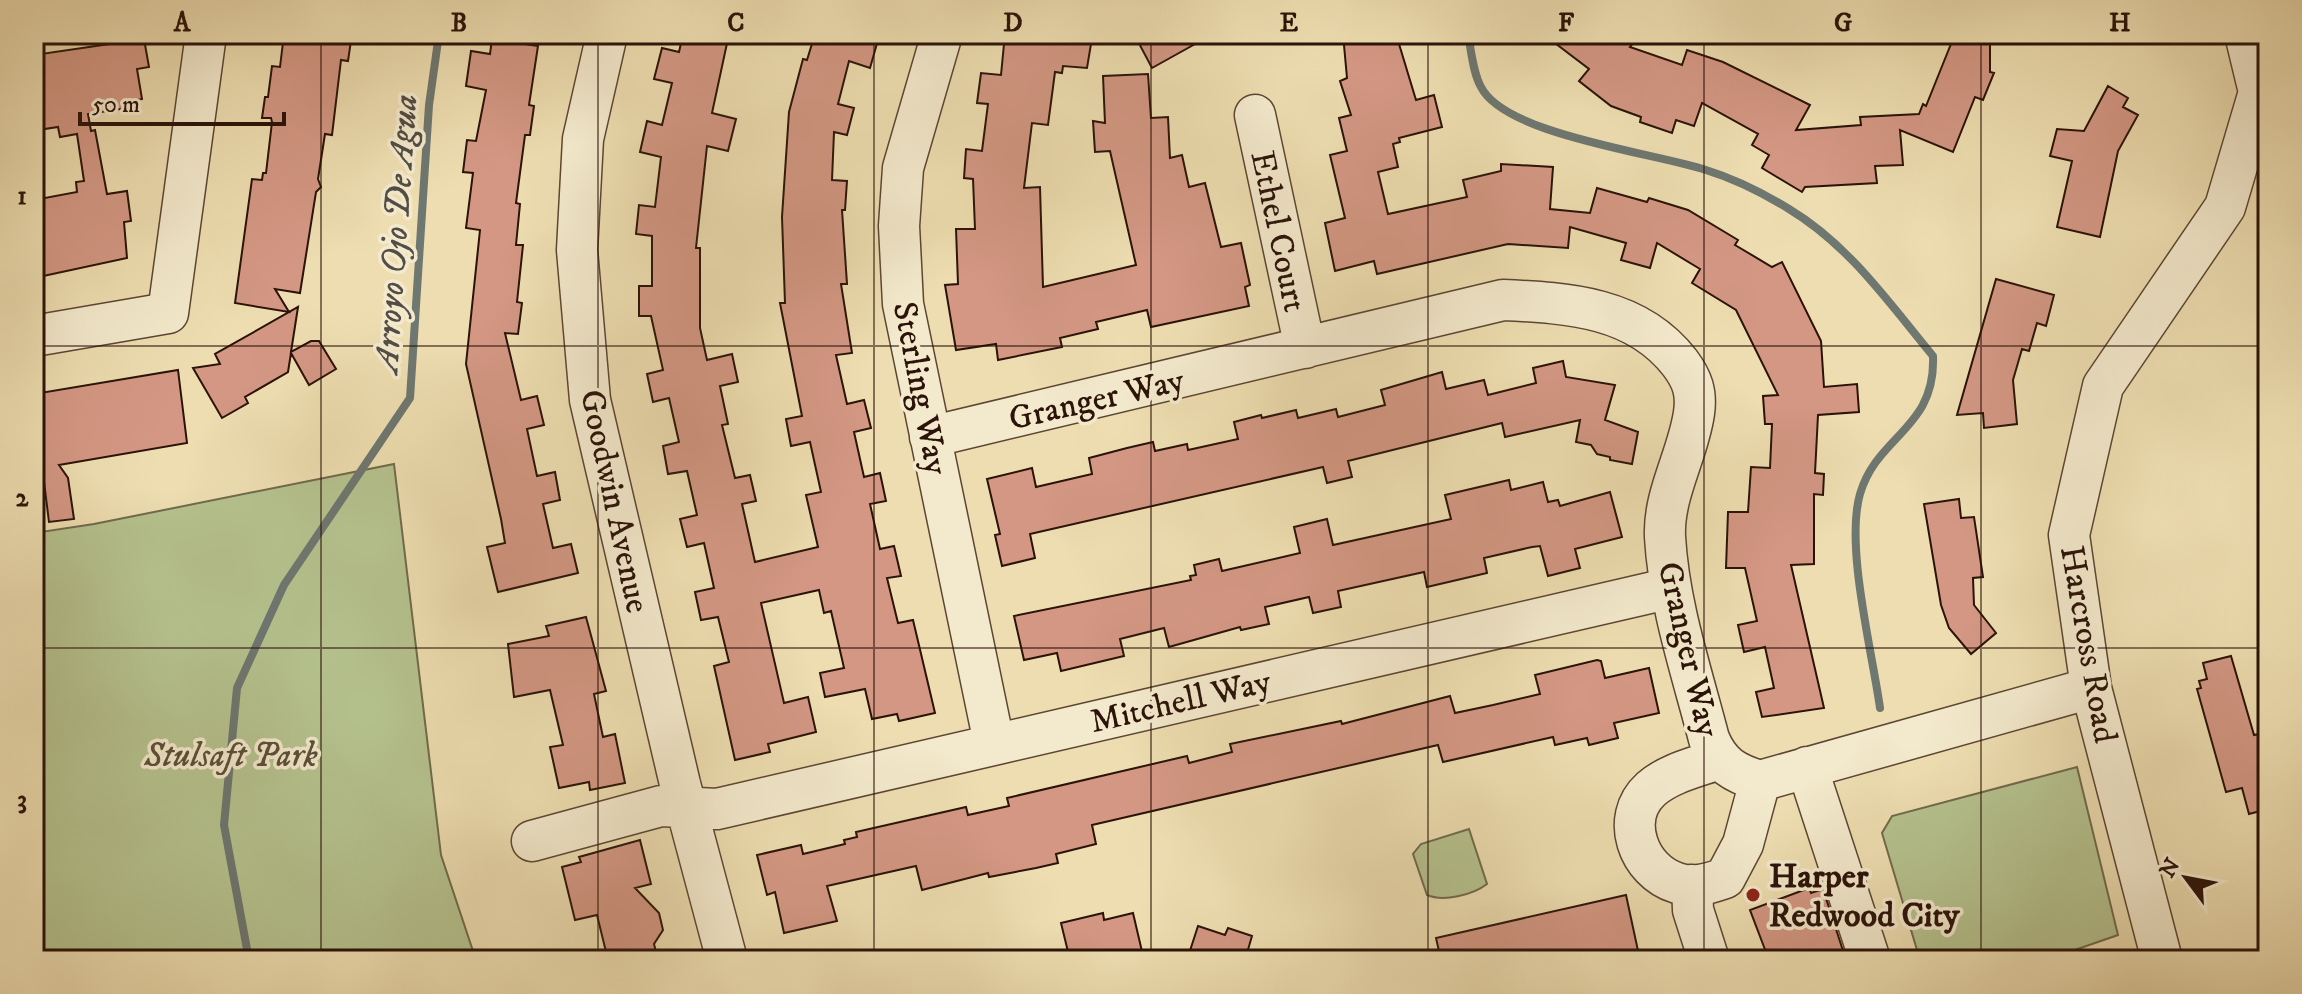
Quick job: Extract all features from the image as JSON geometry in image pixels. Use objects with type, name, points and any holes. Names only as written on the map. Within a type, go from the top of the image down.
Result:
[{"type":"street","points":[[34,336],[168,313],[206,34]]},
{"type":"street","name":"Goodwin Avenue","points":[[607,34],[583,139],[577,250],[590,400],[680,784],[727,960]]},
{"type":"street","name":"Sterling Way","points":[[942,34],[903,168],[899,226],[903,304],[994,743]]},
{"type":"street","name":"Harcross Road","points":[[2162,960],[2091,688],[2069,535],[2103,386],[2225,207],[2259,92],[2245,34]]},
{"type":"street","name":"Ethel Court","points":[[1255,115],[1305,348]]},
{"type":"street","name":"Granger Way","points":[[930,437],[1503,300],[1567,303],[1642,326],[1670,351],[1693,381],[1694,413],[1675,470],[1665,534],[1671,588],[1709,739],[1719,759],[1735,774],[1760,781]]},
{"type":"street","name":"Mitchell Way","points":[[532,841],[661,806],[717,809],[1671,588]]},
{"type":"street","points":[[1719,759],[1662,781],[1649,791],[1636,811],[1635,836],[1643,858],[1657,872],[1678,884],[1692,885],[1725,878],[1743,844],[1760,781],[2091,688]]},
{"type":"street","points":[[1807,767],[1870,960]]},
{"type":"street","points":[[1692,885],[1693,910],[1709,960]]},
{"type":"green space","name":"Stulsaft Park","points":[[394,464],[441,855],[476,960],[34,960],[34,533],[94,524]]},
{"type":"green space","points":[[2077,767],[2118,935],[2046,960],[1920,960],[1882,833],[1892,816]]},
{"type":"green space","points":[[1469,829],[1487,884],[1458,896],[1441,898],[1427,895],[1413,854],[1421,844]]},
{"type":"building","points":[[284,34],[352,34],[348,61],[341,60],[332,135],[325,134],[318,179],[321,187],[316,192],[300,293],[275,289],[289,312],[235,303],[252,179],[262,180],[263,173],[266,173],[272,122],[271,118],[262,118],[265,97],[268,97],[272,66],[280,67]]},
{"type":"building","points":[[683,34],[729,34],[712,113],[736,119],[728,151],[707,146],[696,248],[700,248],[700,328],[707,360],[732,354],[738,382],[720,386],[728,424],[722,425],[735,478],[750,475],[756,501],[742,504],[755,562],[818,547],[806,495],[821,492],[810,442],[791,446],[786,419],[802,416],[780,303],[785,303],[782,217],[789,112],[803,59],[807,60],[815,34],[870,34],[869,38],[878,40],[870,68],[849,61],[838,104],[854,108],[847,135],[834,132],[832,180],[847,181],[845,210],[842,210],[847,284],[841,284],[852,353],[836,355],[847,404],[864,400],[871,428],[854,432],[864,477],[880,473],[886,501],[870,504],[880,549],[894,546],[901,576],[887,578],[898,623],[913,620],[935,713],[899,721],[897,714],[872,719],[865,689],[825,697],[820,673],[844,668],[831,611],[824,613],[819,590],[761,603],[784,703],[808,697],[816,732],[768,744],[770,752],[735,760],[714,666],[729,662],[718,617],[701,620],[695,592],[714,588],[704,543],[687,547],[680,519],[697,515],[687,471],[668,474],[663,446],[679,442],[669,398],[653,402],[647,374],[663,370],[651,316],[639,316],[639,286],[652,286],[652,236],[636,234],[639,205],[655,207],[661,157],[640,152],[647,121],[662,125],[672,83],[654,79],[662,48],[679,52]]},
{"type":"building","points":[[1005,34],[1079,34],[1077,42],[1091,44],[1087,68],[1063,66],[1062,73],[1055,72],[1048,125],[1032,123],[1024,188],[1040,187],[1043,287],[1136,265],[1110,151],[1095,152],[1093,121],[1105,123],[1103,76],[1148,74],[1151,118],[1168,117],[1170,158],[1182,155],[1189,187],[1205,183],[1221,247],[1241,243],[1250,285],[1245,287],[1249,306],[1151,327],[1147,310],[1096,322],[1098,329],[1060,338],[1062,347],[998,360],[996,344],[956,350],[945,285],[958,284],[956,229],[975,229],[973,179],[964,178],[966,149],[982,151],[988,104],[977,103],[981,73],[1001,75]]},
{"type":"building","points":[[1134,34],[1213,34],[1152,68]]},
{"type":"building","points":[[1343,34],[1396,34],[1416,100],[1434,95],[1442,127],[1399,138],[1400,142],[1393,144],[1398,167],[1378,172],[1388,214],[1467,197],[1463,180],[1501,171],[1501,164],[1553,167],[1550,209],[1590,213],[1597,188],[1647,202],[1649,198],[1688,210],[1738,240],[1735,245],[1772,267],[1782,262],[1821,341],[1824,387],[1857,384],[1859,412],[1818,415],[1815,473],[1824,474],[1823,495],[1814,494],[1814,564],[1791,565],[1824,708],[1762,717],[1756,692],[1774,688],[1765,647],[1744,652],[1738,625],[1757,621],[1745,568],[1726,568],[1728,512],[1748,512],[1751,467],[1770,468],[1772,424],[1765,424],[1763,396],[1778,395],[1736,310],[1692,283],[1700,269],[1657,243],[1650,268],[1621,260],[1626,243],[1570,227],[1568,248],[1508,244],[1377,274],[1374,261],[1335,271],[1325,223],[1345,218],[1330,155],[1347,151],[1339,118],[1351,115],[1340,81],[1347,78]]},
{"type":"building","points":[[1543,34],[1640,34],[1630,47],[1682,65],[1687,50],[1723,62],[1810,105],[1796,130],[1861,125],[1860,117],[1919,114],[1923,104],[1926,106],[1955,34],[1990,34],[1990,72],[1994,73],[1983,100],[1975,97],[1953,152],[1900,130],[1903,165],[1875,166],[1877,183],[1805,187],[1802,192],[1762,168],[1769,155],[1752,145],[1758,134],[1702,103],[1694,126],[1676,120],[1672,133],[1640,122],[1641,117],[1611,106],[1579,81],[1589,69]]},
{"type":"building","points":[[144,39],[149,67],[137,69],[142,99],[133,101],[134,107],[88,114],[91,131],[95,130],[107,194],[127,191],[131,221],[124,222],[127,258],[34,278],[34,200],[77,192],[76,182],[84,181],[77,134],[60,137],[58,127],[38,130],[34,55]]},
{"type":"building","points":[[492,39],[538,46],[529,105],[534,106],[530,135],[525,135],[516,203],[520,204],[516,245],[523,245],[517,302],[522,303],[518,334],[505,333],[521,400],[537,396],[544,425],[527,429],[537,476],[555,472],[560,500],[543,504],[553,548],[571,544],[578,573],[498,592],[487,547],[505,543],[466,364],[480,230],[466,228],[473,173],[463,172],[467,140],[476,141],[486,90],[466,86],[471,51],[490,54]]},
{"type":"building","points":[[2108,86],[2128,98],[2123,107],[2138,115],[2118,151],[2100,237],[2057,227],[2072,161],[2050,156],[2057,129],[2084,131]]},
{"type":"building","points":[[1996,279],[2054,295],[2046,326],[2037,323],[2029,351],[2022,349],[2013,380],[2017,424],[1984,428],[1983,413],[1957,415]]},
{"type":"building","points":[[298,307],[291,352],[311,341],[319,341],[336,369],[309,385],[291,353],[288,372],[245,397],[248,403],[222,418],[193,368],[220,364],[215,354]]},
{"type":"building","points":[[1563,361],[1566,377],[1615,385],[1605,420],[1638,432],[1632,464],[1610,460],[1610,457],[1597,454],[1591,445],[1576,442],[1580,420],[1505,437],[1502,423],[1348,461],[1352,477],[1327,483],[1323,467],[1030,534],[1035,558],[1002,566],[995,535],[1000,534],[987,479],[1032,468],[1036,487],[1092,474],[1089,458],[1127,448],[1153,442],[1155,451],[1187,444],[1188,450],[1238,439],[1234,422],[1261,415],[1262,418],[1296,410],[1298,418],[1336,409],[1338,417],[1385,405],[1381,390],[1442,372],[1446,389],[1484,380],[1488,395],[1536,383],[1533,368]]},
{"type":"building","points":[[178,370],[187,443],[59,465],[68,478],[74,519],[49,522],[44,482],[34,484],[34,394]]},
{"type":"building","points":[[1509,480],[1511,490],[1543,482],[1548,502],[1558,500],[1560,506],[1610,492],[1622,537],[1575,549],[1580,568],[1548,576],[1540,546],[1532,547],[1484,558],[1487,573],[1427,587],[1424,572],[1338,591],[1341,607],[1313,613],[1309,597],[1265,607],[1269,624],[1241,630],[1240,627],[1169,647],[1164,628],[1120,639],[1124,656],[1061,671],[1057,653],[1024,660],[1014,616],[1191,580],[1190,576],[1196,575],[1194,565],[1219,559],[1222,571],[1300,553],[1294,527],[1327,519],[1333,545],[1451,519],[1445,495]]},
{"type":"building","points":[[1959,499],[1961,518],[1974,517],[1983,577],[1973,578],[1974,605],[1996,633],[1971,654],[1949,628],[1941,605],[1924,504]]},
{"type":"building","points":[[586,617],[606,691],[594,694],[603,737],[615,734],[625,783],[590,790],[589,782],[559,788],[550,747],[563,745],[550,690],[514,697],[508,644],[549,636],[546,626]]},
{"type":"building","points":[[2231,656],[2254,735],[2268,732],[2268,809],[2249,814],[2242,788],[2226,792],[2197,689],[2201,688],[2199,681],[2207,679],[2203,663]]},
{"type":"building","points":[[1601,661],[1605,678],[1649,668],[1659,713],[1614,723],[1618,738],[1589,745],[1587,738],[1555,745],[1553,737],[1443,762],[1438,745],[1092,825],[1096,844],[1056,854],[1058,863],[1036,868],[989,877],[988,873],[922,890],[916,866],[827,886],[837,921],[784,933],[775,892],[767,895],[757,855],[801,845],[803,854],[845,844],[844,840],[857,837],[856,832],[966,807],[968,815],[1009,806],[1007,798],[1187,756],[1189,763],[1232,752],[1230,744],[1341,721],[1342,724],[1450,696],[1455,713],[1493,705],[1540,694],[1535,675]]},
{"type":"building","points":[[640,840],[651,884],[635,888],[659,913],[663,930],[654,944],[658,960],[608,960],[597,915],[575,920],[562,867],[581,862],[579,857]]},
{"type":"building","points":[[1809,888],[1811,893],[1823,889],[1846,960],[1769,960],[1750,910]]},
{"type":"building","points":[[1626,895],[1640,960],[1441,960],[1436,938]]},
{"type":"building","points":[[1103,913],[1104,920],[1133,913],[1144,960],[1070,960],[1061,923]]},
{"type":"building","points":[[1198,926],[1225,935],[1228,928],[1252,936],[1245,960],[1187,960]]},
{"type":"waterway","name":"Arroyo Ojo De Agua","points":[[249,960],[224,825],[237,688],[284,585],[410,398],[429,105],[439,34]]},
{"type":"waterway","points":[[1468,34],[1478,81],[1495,104],[1549,130],[1717,174],[1779,203],[1811,223],[1849,257],[1933,356],[1925,400],[1916,416],[1868,474],[1856,516],[1861,599],[1880,708]]},
{"type":"place","name":"Harper Redwood City","points":[[1753,895]]}]
